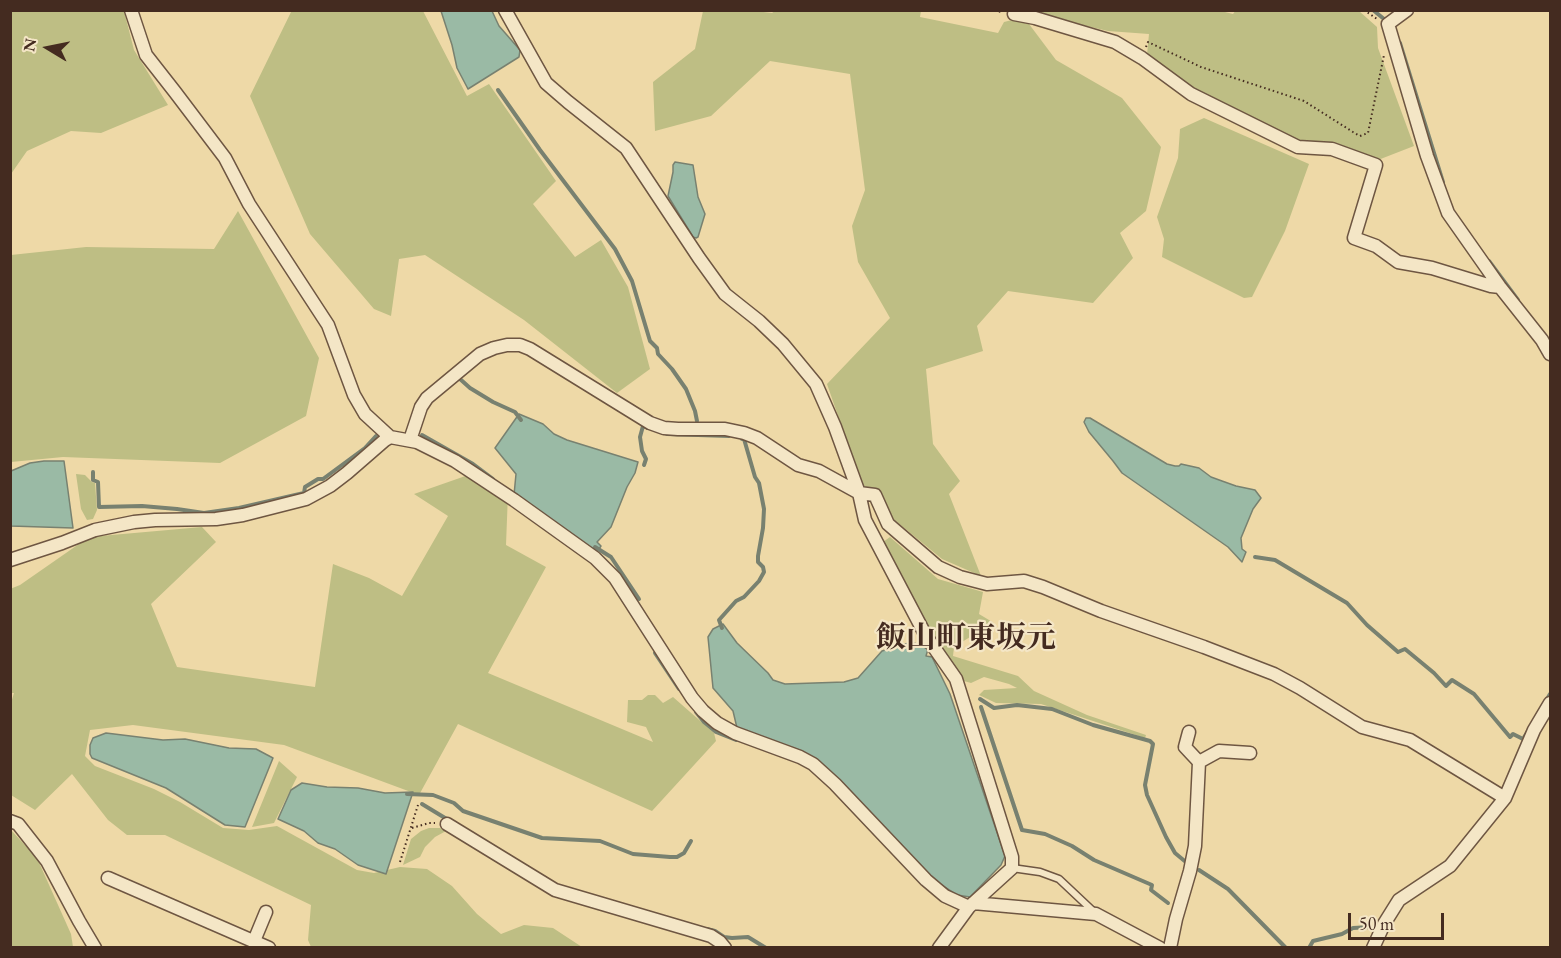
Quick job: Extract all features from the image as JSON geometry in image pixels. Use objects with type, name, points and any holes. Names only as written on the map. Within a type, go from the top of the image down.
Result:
[{"type":"street","points":[[131,10],[146,55],[225,158],[249,204],[328,325],[354,395],[365,414],[390,437],[417,442],[455,462],[594,558],[615,578],[692,698],[703,711],[717,723],[735,733],[813,764],[945,896],[971,905],[1096,914],[1160,948]]},
{"type":"street","points":[[505,10],[546,82],[626,148],[725,294],[783,344],[816,384],[859,493],[865,520],[926,636],[956,679],[1012,857],[1012,868],[971,905],[939,948]]},
{"type":"street","points":[[1407,10],[1388,24],[1427,156],[1448,213],[1551,354]]},
{"type":"street","points":[[1014,14],[1115,42],[1142,58],[1191,94],[1298,147],[1332,149],[1376,165],[1354,238],[1376,246],[1398,262],[1432,268],[1491,286],[1500,286]]},
{"type":"street","points":[[410,440],[427,398],[480,354],[507,345],[520,345],[650,423],[664,428],[725,429],[744,433],[757,438],[798,465],[819,471],[859,493],[875,495],[888,524],[938,567],[960,577],[987,584],[1024,581],[1043,587],[1101,611],[1274,674],[1362,727],[1410,740],[1504,798]]},
{"type":"street","points":[[10,560],[95,530],[124,524],[155,520],[216,519],[243,515],[306,499],[330,486],[390,437]]},
{"type":"street","points":[[1373,948],[1399,900],[1450,866],[1504,798],[1534,730],[1551,703]]},
{"type":"street","points":[[1170,948],[1190,871],[1194,846],[1199,762],[1185,747],[1189,732]]},
{"type":"street","points":[[1199,762],[1220,751],[1250,753]]},
{"type":"street","points":[[10,820],[18,824],[47,861],[78,921],[95,948]]},
{"type":"street","points":[[447,824],[555,890],[711,936],[725,948]]},
{"type":"street","points":[[108,878],[250,942],[269,948]]},
{"type":"street","points":[[250,942],[266,912]]},
{"type":"lane","points":[[1012,868],[1040,872],[1059,879],[1096,914]]},
{"type":"path","points":[[1364,10],[1381,21],[1383,25],[1388,24]]},
{"type":"path","points":[[1142,58],[1148,42],[1201,67],[1304,101],[1360,136],[1368,134],[1384,54]]},
{"type":"path","points":[[400,862],[418,805]]},
{"type":"path","points":[[411,828],[429,823],[447,824]]},
{"type":"green space","points":[[11,10],[124,11],[134,50],[168,105],[101,133],[71,131],[27,151],[11,174]]},
{"type":"green space","points":[[292,10],[423,11],[467,96],[489,84],[556,181],[533,204],[575,257],[601,240],[628,287],[650,369],[617,393],[524,320],[425,255],[399,259],[391,316],[374,309],[310,234],[250,96]]},
{"type":"green space","points":[[747,10],[772,13],[776,10],[921,11],[920,17],[998,33],[1004,22],[1012,20],[1029,24],[1056,60],[1122,98],[1161,147],[1146,211],[1120,233],[1133,258],[1093,303],[1008,291],[977,326],[983,351],[926,369],[933,444],[960,481],[949,494],[981,576],[942,559],[892,518],[880,489],[863,488],[827,384],[890,318],[858,262],[852,226],[865,190],[850,74],[770,61],[711,116],[655,131],[653,82],[695,49],[703,11]]},
{"type":"green space","points":[[1217,10],[1233,14],[1236,10],[1359,11],[1377,27],[1378,48],[1414,146],[1378,160],[1298,141],[1204,97],[1147,55],[1149,34],[1108,31],[1023,11]]},
{"type":"green space","points":[[1204,118],[1309,164],[1285,231],[1252,297],[1244,298],[1162,257],[1164,239],[1157,217],[1178,158],[1180,129]]},
{"type":"green space","points":[[238,211],[319,358],[306,416],[220,463],[63,457],[11,462],[11,255],[86,247],[214,249]]},
{"type":"green space","points":[[474,473],[508,493],[506,545],[546,567],[488,673],[653,742],[646,727],[627,722],[628,700],[642,700],[648,695],[655,695],[663,703],[673,697],[714,733],[716,741],[652,811],[458,724],[419,795],[284,745],[133,725],[90,730],[85,756],[95,766],[154,789],[223,828],[249,830],[277,826],[357,870],[374,873],[400,867],[427,869],[452,886],[477,914],[501,934],[524,925],[553,928],[582,947],[311,947],[308,940],[311,905],[165,835],[127,835],[108,820],[72,774],[35,810],[11,795],[10,706],[14,693],[10,693],[10,589],[20,585],[89,537],[202,527],[216,542],[151,604],[177,667],[315,687],[333,564],[369,578],[402,596],[448,516],[414,494]]},
{"type":"green space","points":[[76,474],[85,475],[95,483],[97,510],[93,519],[87,520],[81,509]]},
{"type":"green space","points":[[890,537],[938,579],[983,592],[979,614],[994,623],[990,635],[970,637],[954,647],[953,656],[1018,676],[1034,691],[1087,715],[1146,735],[1145,738],[1041,704],[996,703],[979,695],[984,690],[1017,688],[984,677],[971,683],[964,681],[925,624],[883,542]]},
{"type":"green space","points":[[279,761],[297,777],[274,823],[252,827]]},
{"type":"green space","points":[[429,828],[440,828],[446,831],[435,837],[425,847],[420,857],[403,865],[411,839]]},
{"type":"green space","points":[[10,829],[37,858],[71,934],[73,947],[11,947]]},
{"type":"shaded area","points":[[441,11],[492,11],[499,26],[520,50],[519,57],[468,89],[457,68]]},
{"type":"shaded area","points":[[675,162],[693,165],[698,197],[705,214],[696,238],[693,237],[668,196]]},
{"type":"shaded area","points":[[519,414],[543,424],[554,434],[567,440],[638,462],[611,527],[597,542],[601,546],[597,552],[514,495],[516,474],[495,448]]},
{"type":"shaded area","points":[[1086,418],[1090,418],[1167,464],[1199,468],[1211,477],[1255,490],[1261,498],[1253,509],[1241,538],[1242,549],[1246,552],[1242,562],[1228,547],[1122,473],[1089,432],[1084,422]]},
{"type":"shaded area","points":[[64,461],[73,528],[11,526],[11,471],[30,463]]},
{"type":"shaded area","points":[[723,624],[737,643],[773,680],[785,684],[844,682],[858,678],[882,651],[912,642],[928,649],[926,656],[932,657],[950,694],[1005,856],[1001,865],[970,897],[957,895],[935,881],[819,761],[802,751],[737,728],[733,711],[713,688],[708,637],[713,629]]},
{"type":"shaded area","points":[[106,733],[163,740],[185,739],[229,748],[256,749],[273,758],[245,827],[225,825],[166,788],[92,758],[90,745],[93,738]]},
{"type":"shaded area","points":[[302,783],[385,793],[413,792],[386,874],[358,865],[335,849],[318,843],[304,831],[278,819],[291,790]]},
{"type":"waterway","points":[[1373,10],[1384,19]]},
{"type":"waterway","points":[[1400,43],[1443,182]]},
{"type":"waterway","points":[[498,90],[615,249],[632,281],[650,341],[686,389],[697,421]]},
{"type":"waterway","points":[[1489,261],[1518,300]]},
{"type":"waterway","points":[[460,379],[493,402],[515,412],[521,420]]},
{"type":"waterway","points":[[644,465],[646,459],[640,437],[643,426],[649,428]]},
{"type":"waterway","points":[[667,434],[729,436]]},
{"type":"waterway","points":[[422,435],[473,464],[493,479]]},
{"type":"waterway","points":[[93,472],[93,480],[98,482],[99,507],[142,506],[204,513],[239,508],[304,493],[305,487],[318,479],[323,479],[365,448],[376,436]]},
{"type":"waterway","points":[[722,628],[719,620],[736,601],[744,597],[764,572],[758,562],[764,509],[759,483],[755,477],[744,439],[742,439]]},
{"type":"waterway","points":[[595,547],[611,557],[639,599]]},
{"type":"waterway","points":[[1255,557],[1275,560],[1347,603],[1367,625],[1398,652],[1405,649],[1446,686],[1452,680],[1474,694],[1510,737],[1513,734],[1523,739],[1528,731]]},
{"type":"waterway","points":[[655,653],[679,689]]},
{"type":"waterway","points":[[1546,701],[1550,694]]},
{"type":"waterway","points":[[980,699],[994,708],[1017,705],[1052,709],[1093,725],[1150,741],[1153,744],[1145,785],[1147,795],[1175,853],[1187,863]]},
{"type":"waterway","points":[[981,707],[1022,830],[1045,834],[1072,846],[1094,860],[1152,885],[1151,890],[1168,903]]},
{"type":"waterway","points":[[696,712],[716,732],[736,740],[736,738]]},
{"type":"waterway","points":[[407,794],[433,795],[454,803],[463,811],[542,838],[600,841],[633,854],[677,857],[684,853],[691,841]]},
{"type":"waterway","points":[[422,804],[450,821]]},
{"type":"waterway","points":[[1199,870],[1228,889],[1286,948]]},
{"type":"waterway","points":[[1309,948],[1313,941],[1342,934],[1353,928],[1371,927]]},
{"type":"waterway","points":[[707,929],[724,937],[748,937],[766,948]]},
{"type":"district","name":"飯山町東坂元","points":[[966,639]]}]
